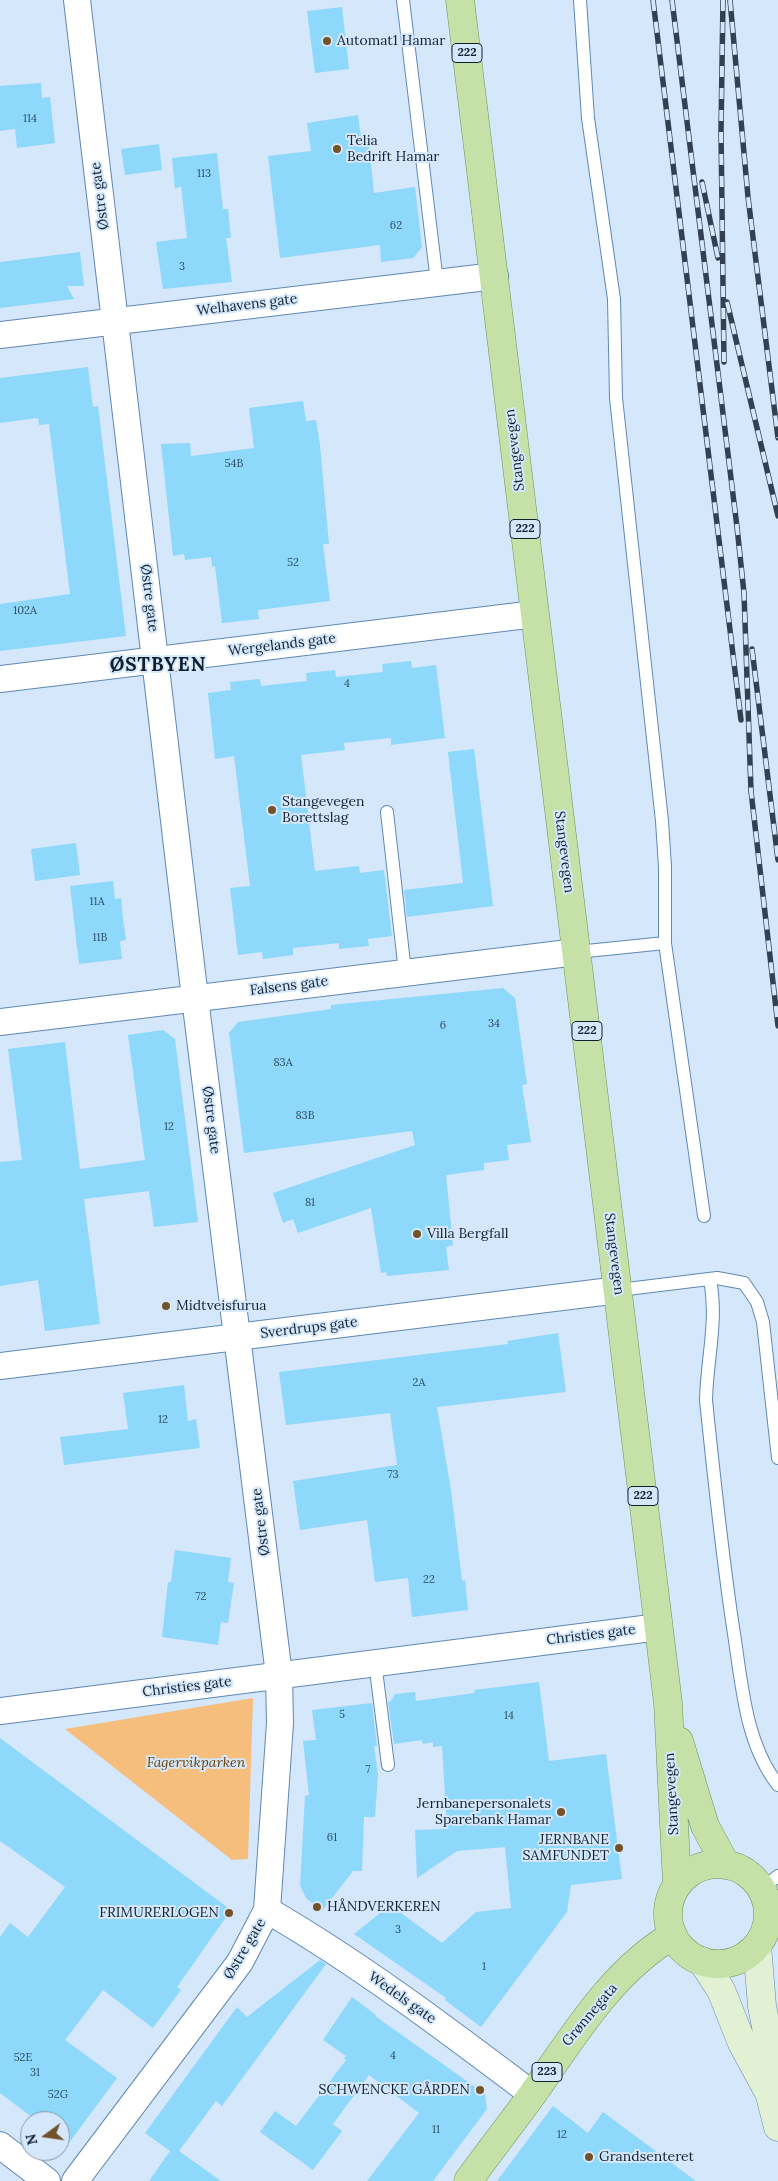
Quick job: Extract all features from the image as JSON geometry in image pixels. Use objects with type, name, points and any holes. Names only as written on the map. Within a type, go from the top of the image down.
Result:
[{"type":"main road","name":"Stangevegen","points":[[460,0],[668,1703],[677,1884]]},
{"type":"main road","name":"Stangevegen","points":[[668,1703],[700,1812],[710,1838],[726,1865]]},
{"type":"main road","points":[[673,1936],[680,1947],[702,1961],[717,1964],[732,1962],[746,1956],[757,1946],[767,1924],[768,1912],[769,1882],[726,1865],[698,1868],[677,1884]]},
{"type":"main road","name":"222","points":[[673,1936],[668,1911],[672,1894],[677,1884]]},
{"type":"main road","name":"Grønnegata","points":[[468,2181],[532,2094],[565,2044],[631,1967],[657,1945],[673,1936]]},
{"type":"main road","points":[[757,1946],[762,2006],[768,2037],[769,2092],[778,2127]]},
{"type":"main road","points":[[702,1961],[721,1990],[742,2043],[769,2092]]},
{"type":"street","name":"Østre gate","points":[[76,2181],[240,1962],[267,1910],[280,1723],[279,1675],[195,998],[157,660],[114,322],[78,0]]},
{"type":"street","name":"Welhavens gate","points":[[0,335],[495,276]]},
{"type":"street","name":"Wergelands gate","points":[[0,679],[535,614]]},
{"type":"street","name":"Falsens gate","points":[[0,1022],[577,952]]},
{"type":"street","name":"Sverdrups gate","points":[[0,1366],[619,1290]]},
{"type":"street","name":"Christies gate","points":[[0,1711],[659,1627]]},
{"type":"street","name":"Wedels gate","points":[[267,1910],[313,1937],[400,1996],[532,2094]]},
{"type":"street","points":[[0,2145],[47,2181]]},
{"type":"lane","points":[[403,0],[437,282]]},
{"type":"lane","points":[[580,0],[588,118],[614,299],[616,398],[662,821],[665,867],[665,943],[704,1216]]},
{"type":"lane","points":[[387,812],[405,972]]},
{"type":"lane","points":[[577,952],[665,943]]},
{"type":"lane","points":[[710,1279],[714,1300],[714,1322],[706,1374],[706,1400],[725,1575],[746,1706],[761,1757],[778,1785]]},
{"type":"lane","points":[[619,1290],[710,1279],[728,1279],[744,1283],[757,1302],[762,1322],[778,1458]]},
{"type":"lane","points":[[375,1662],[388,1765]]},
{"type":"green space","name":"Fagervikparken","points":[[253,1698],[248,1859],[232,1860],[65,1729]]},
{"type":"building","points":[[342,7],[349,69],[315,73],[307,11]]},
{"type":"building","points":[[41,83],[42,98],[50,97],[55,143],[17,148],[15,129],[0,131],[0,86]]},
{"type":"building","points":[[358,115],[361,137],[368,136],[374,193],[415,187],[422,247],[413,258],[381,262],[380,245],[280,258],[268,156],[311,151],[307,123]]},
{"type":"building","points":[[159,144],[162,170],[125,175],[121,149]]},
{"type":"building","points":[[217,153],[223,209],[228,209],[231,238],[226,238],[232,282],[163,289],[156,242],[187,238],[181,186],[175,189],[172,158]]},
{"type":"building","points":[[80,252],[84,286],[67,286],[74,299],[0,308],[0,262]]},
{"type":"building","points":[[88,367],[93,407],[98,406],[126,636],[0,651],[0,604],[70,594],[49,424],[39,425],[38,418],[0,423],[0,378]]},
{"type":"building","points":[[303,401],[306,421],[316,420],[320,445],[329,544],[323,544],[330,601],[258,610],[259,619],[222,623],[215,566],[212,567],[211,557],[185,560],[184,554],[173,556],[161,444],[190,443],[191,456],[254,448],[249,408]]},
{"type":"building","name":"Stangevegen Borettslag","points":[[411,661],[412,668],[436,665],[445,738],[391,745],[391,738],[344,743],[345,750],[301,755],[315,871],[359,866],[360,873],[384,870],[392,936],[368,939],[369,946],[339,949],[339,943],[293,948],[293,955],[263,959],[262,952],[238,955],[230,888],[250,886],[234,756],[215,759],[208,693],[231,690],[230,682],[260,679],[261,686],[307,681],[306,673],[335,670],[336,677],[383,672],[382,664]]},
{"type":"building","points":[[474,749],[493,906],[407,917],[404,890],[463,883],[448,752]]},
{"type":"building","points":[[76,843],[80,875],[35,881],[31,849]]},
{"type":"building","points":[[113,881],[115,899],[121,898],[126,940],[120,941],[122,959],[79,964],[70,886]]},
{"type":"building","points":[[503,988],[515,998],[527,1084],[522,1085],[531,1142],[507,1145],[509,1160],[484,1163],[484,1170],[446,1175],[453,1245],[446,1247],[449,1270],[387,1276],[386,1272],[381,1273],[371,1208],[298,1233],[293,1219],[283,1223],[273,1193],[415,1145],[412,1131],[244,1153],[229,1033],[238,1022],[331,1009],[331,1005]]},
{"type":"building","points":[[163,1030],[175,1039],[198,1222],[154,1227],[149,1191],[84,1199],[100,1324],[45,1331],[38,1280],[0,1286],[0,1162],[22,1160],[8,1049],[65,1042],[80,1169],[145,1160],[128,1035]]},
{"type":"building","points":[[558,1333],[566,1392],[437,1407],[451,1490],[462,1581],[465,1580],[468,1610],[412,1617],[408,1578],[375,1582],[367,1520],[300,1530],[293,1481],[397,1465],[390,1413],[286,1425],[279,1372],[508,1344],[507,1341]]},
{"type":"building","points":[[184,1385],[188,1421],[196,1419],[200,1448],[64,1465],[60,1437],[128,1429],[123,1393]]},
{"type":"building","points":[[175,1550],[231,1558],[228,1582],[234,1583],[228,1623],[221,1622],[218,1645],[162,1637],[168,1582],[171,1582]]},
{"type":"building","points":[[539,1682],[549,1761],[606,1754],[622,1879],[571,1885],[567,1912],[481,2027],[445,2000],[446,1998],[354,1934],[390,1905],[442,1943],[476,1912],[511,1908],[505,1847],[457,1851],[417,1878],[415,1830],[447,1829],[442,1746],[433,1747],[433,1742],[423,1744],[422,1740],[394,1744],[388,1702],[391,1701],[395,1694],[415,1692],[416,1701],[475,1693],[474,1690]]},
{"type":"building","points":[[372,1703],[377,1746],[374,1746],[378,1775],[375,1817],[364,1817],[362,1871],[353,1871],[322,1911],[306,1898],[300,1885],[305,1796],[309,1795],[303,1741],[316,1740],[312,1710]]},
{"type":"building","points":[[0,1738],[231,1910],[177,1987],[181,1990],[153,2028],[103,1990],[65,2040],[117,2078],[70,2141],[70,2111],[24,2111],[0,2093],[0,1937],[10,1923],[28,1937],[65,1887],[0,1841]]},
{"type":"building","points":[[320,1960],[326,1964],[222,2106],[216,2101],[179,2151],[221,2181],[149,2181],[170,2151],[145,2133],[237,2007],[247,2017]]},
{"type":"building","points":[[352,1997],[375,2016],[485,2094],[487,2109],[433,2181],[367,2181],[419,2113],[369,2075],[333,2124],[342,2131],[313,2170],[260,2132],[275,2111],[296,2126],[346,2060],[344,2058],[346,2056],[323,2040]]},
{"type":"building","name":"Grandsenteret","points":[[553,2106],[588,2133],[603,2112],[696,2181],[497,2181]]},
{"type":"railway","points":[[653,0],[741,720]]},
{"type":"railway","points":[[672,0],[744,593],[751,791],[778,1026]]},
{"type":"railway","points":[[723,0],[721,131],[724,362]]},
{"type":"railway","points":[[730,0],[748,197],[778,438]]},
{"type":"railway","points":[[702,182],[718,258]]},
{"type":"railway","points":[[727,302],[778,516]]},
{"type":"railway","points":[[752,649],[778,860]]},
{"type":"place","name":"Automat1 Hamar","points":[[327,41]]},
{"type":"place","name":"Telia Bedrift Hamar","points":[[337,149]]},
{"type":"place","name":"Stangevegen Borettslag","points":[[272,810]]},
{"type":"place","name":"Villa Bergfall","points":[[417,1234]]},
{"type":"place","name":"Midtveisfurua","points":[[166,1306]]},
{"type":"place","name":"Jernbanepersonalets Sparebank Hamar","points":[[561,1812]]},
{"type":"place","name":"JERNBANE SAMFUNDET","points":[[619,1848]]},
{"type":"place","name":"HÅNDVERKEREN","points":[[317,1907]]},
{"type":"place","name":"FRIMURERLOGEN","points":[[229,1913]]},
{"type":"place","name":"SCHWENCKE GÅRDEN","points":[[480,2090]]},
{"type":"place","name":"Grandsenteret","points":[[589,2157]]},
{"type":"district","name":"ØSTBYEN","points":[[158,666]]}]
